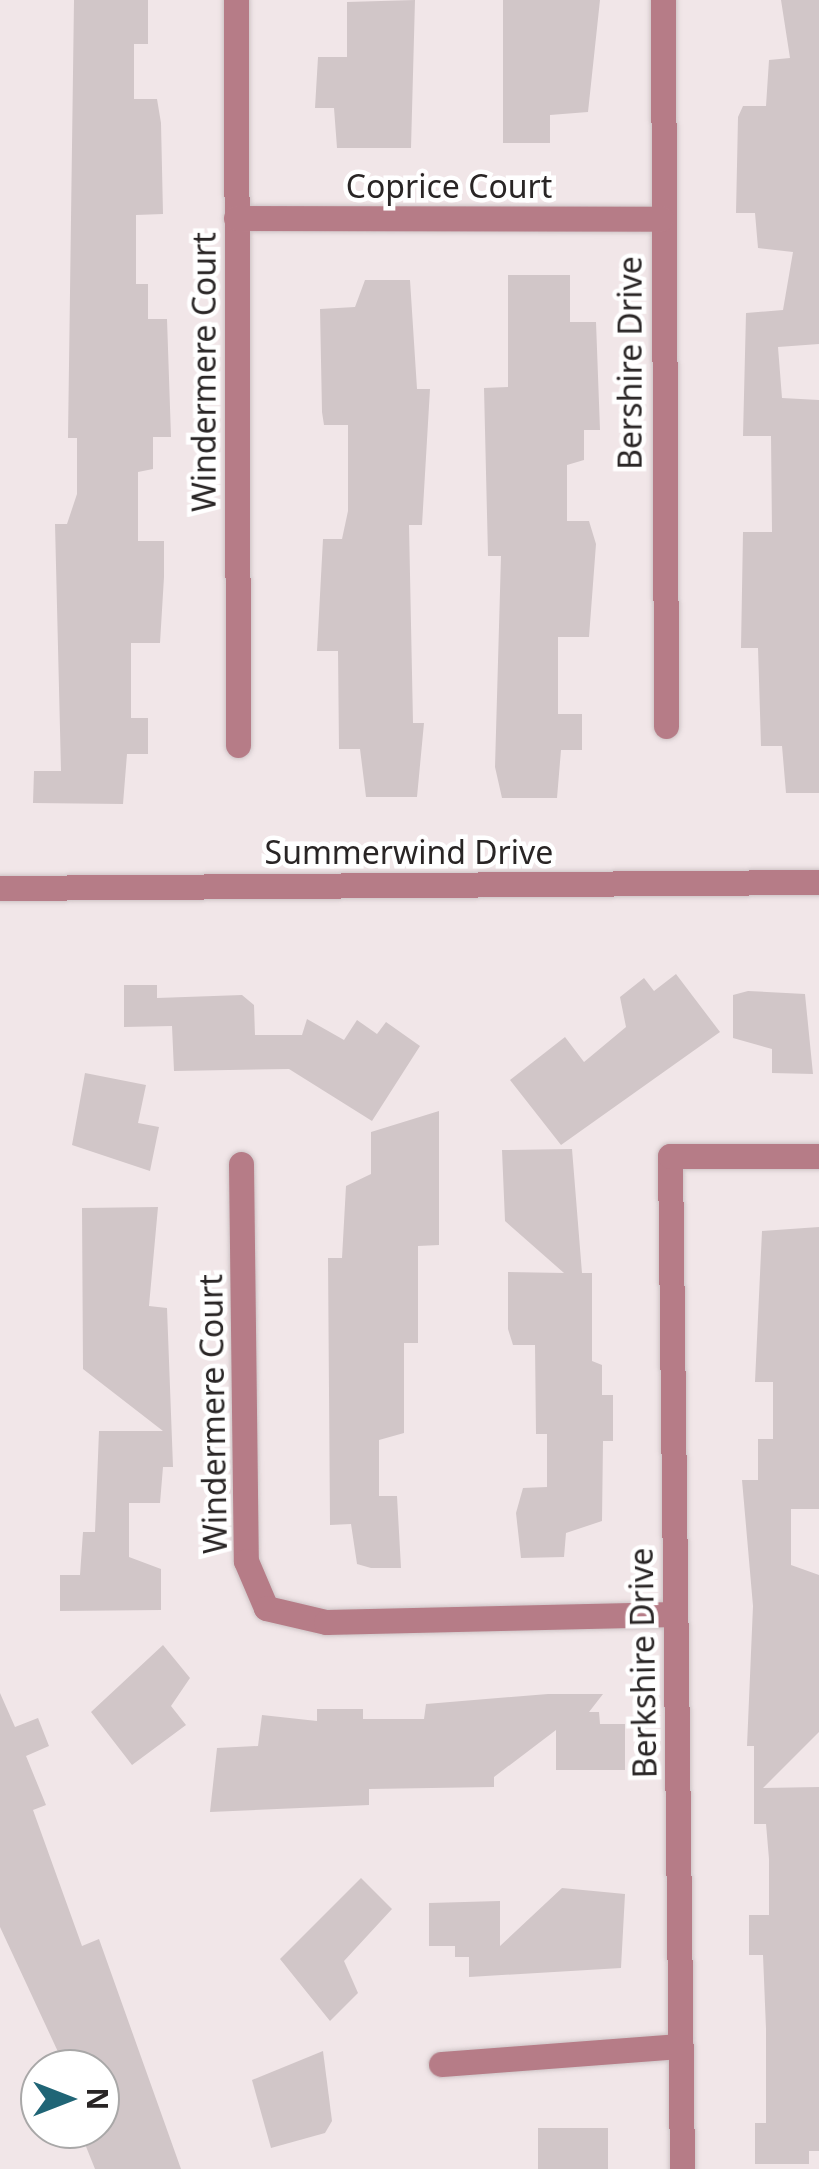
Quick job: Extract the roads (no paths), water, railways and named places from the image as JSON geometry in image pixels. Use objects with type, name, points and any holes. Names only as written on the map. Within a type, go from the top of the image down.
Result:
[{"type":"street","name":"Windermere Court","points":[[236,0],[238,744]]},
{"type":"street","name":"Bershire Drive","points":[[664,0],[666,726]]},
{"type":"street","name":"Coprice Court","points":[[236,218],[662,219]]},
{"type":"street","name":"Summerwind Drive","points":[[0,888],[819,882]]},
{"type":"street","name":"Berkshire Drive","points":[[682,2169],[670,1156],[819,1156]]},
{"type":"street","name":"Windermere Court","points":[[240,1164],[246,1561],[266,1608],[326,1622],[674,1614]]},
{"type":"street","points":[[440,2064],[680,2046]]}]
